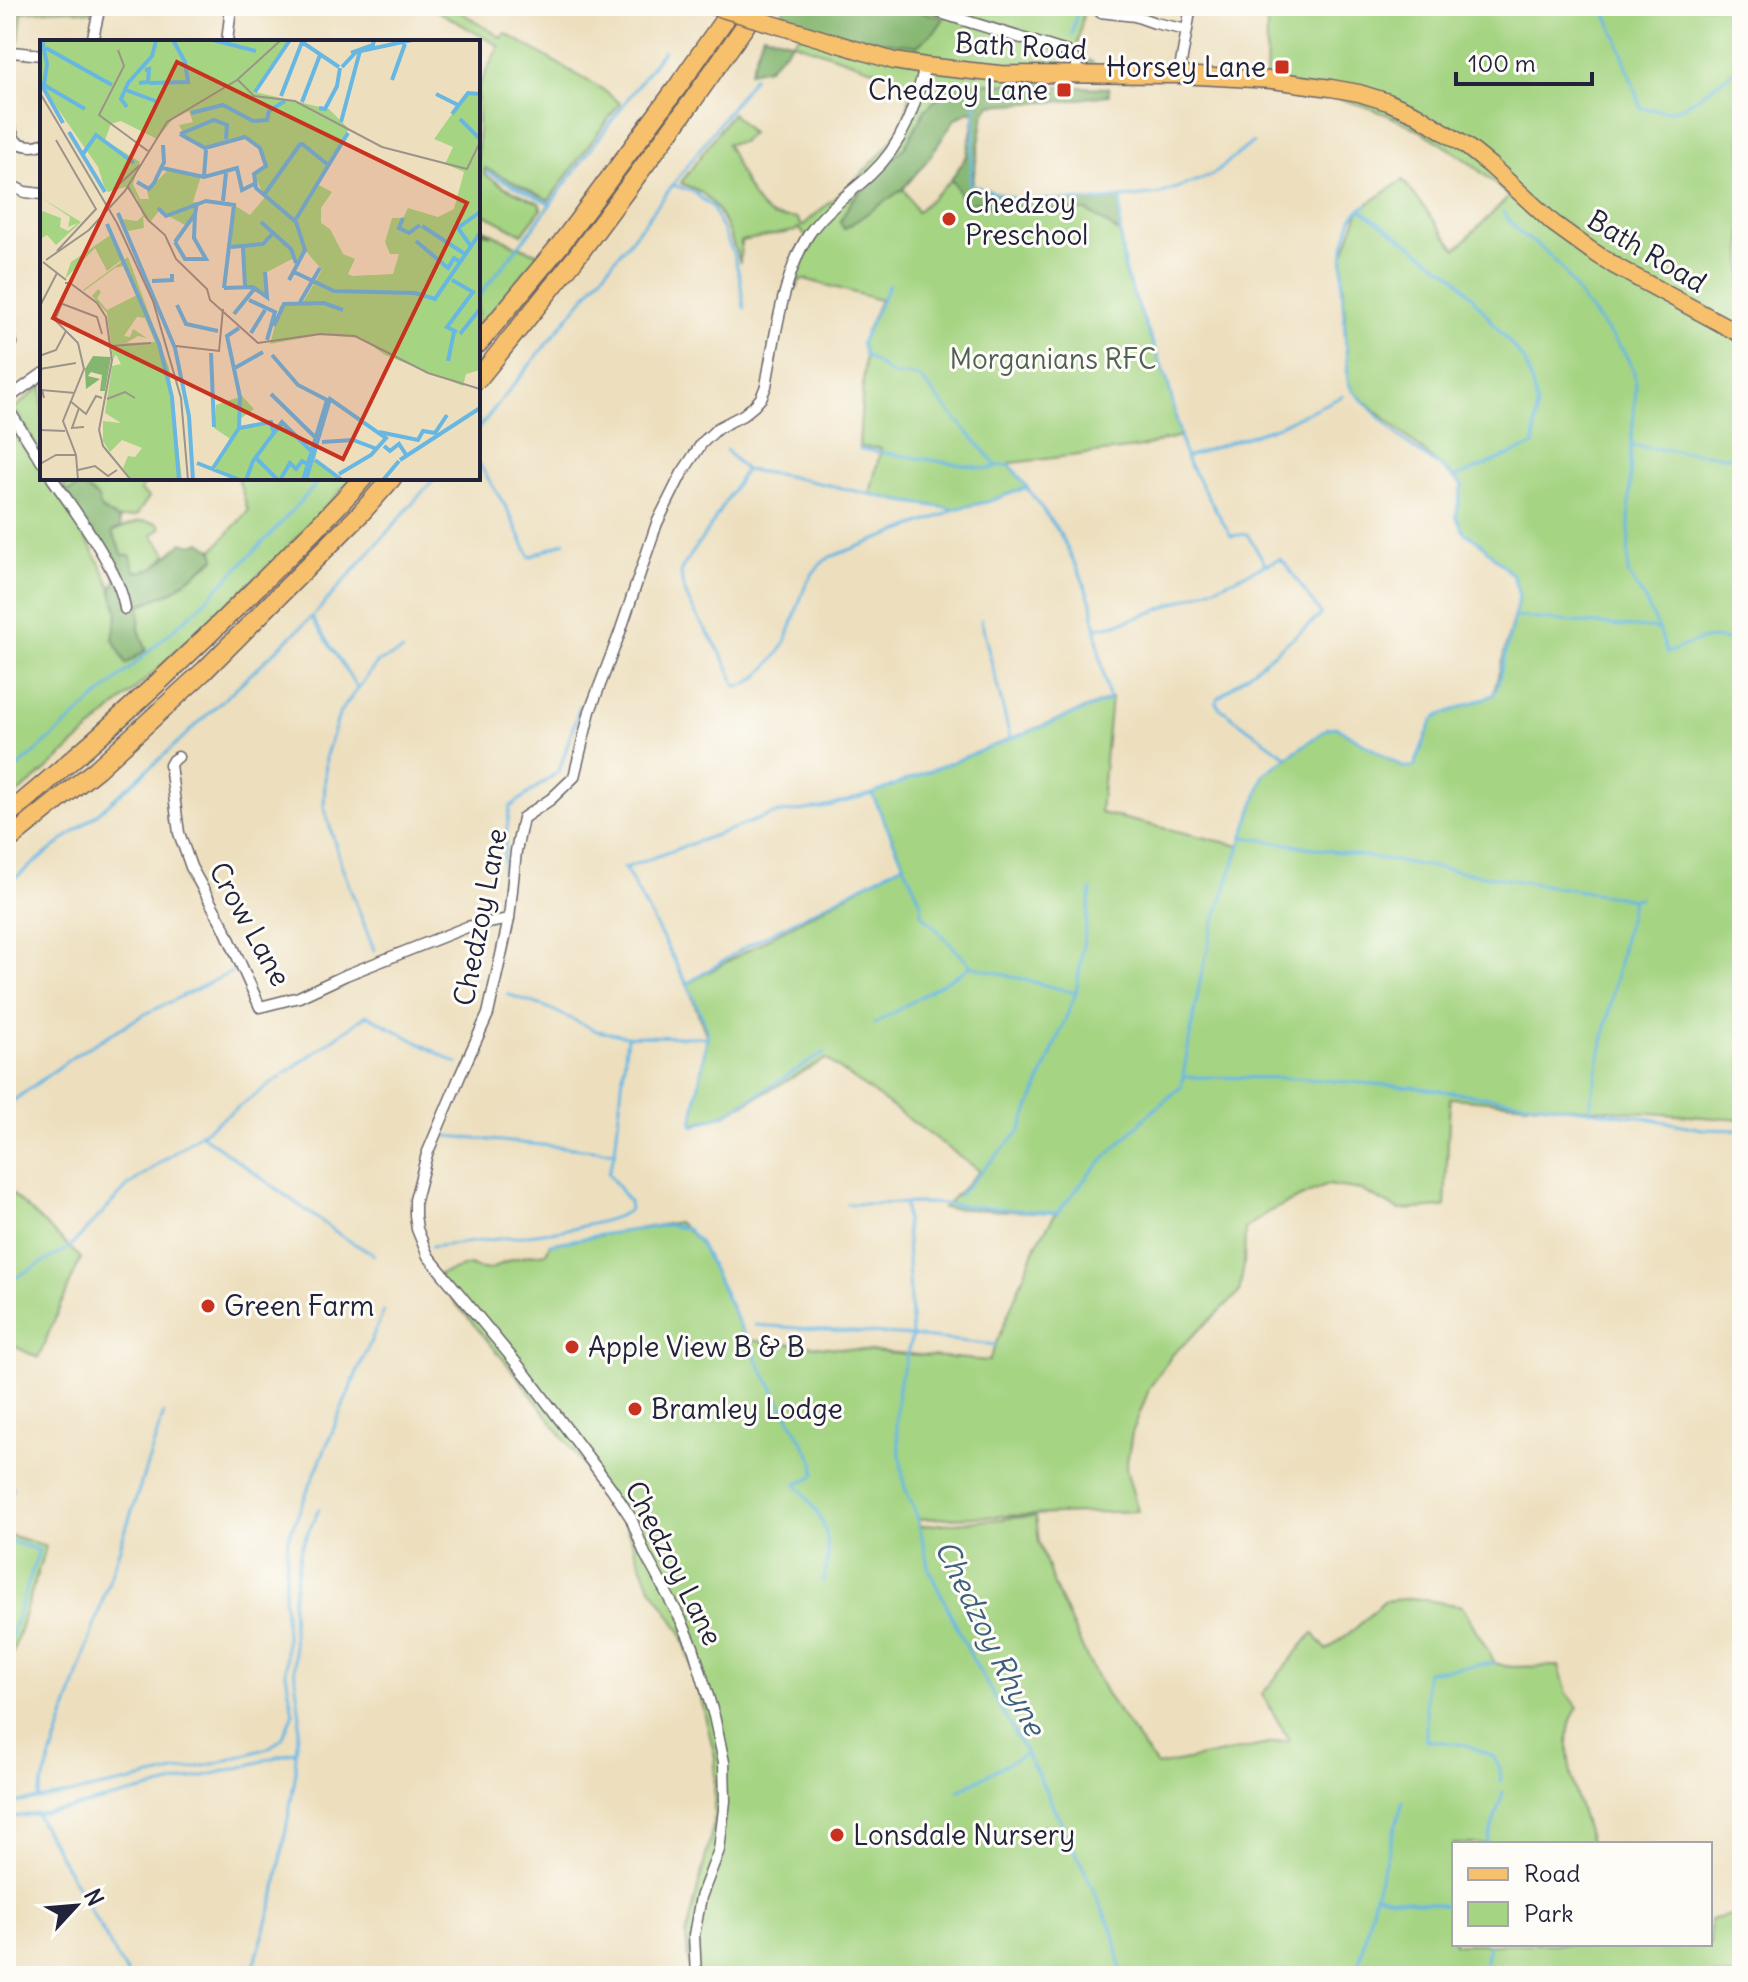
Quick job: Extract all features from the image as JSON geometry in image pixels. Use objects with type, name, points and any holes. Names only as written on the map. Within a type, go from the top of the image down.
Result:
[{"type":"highway","points":[[480,342],[560,245],[734,6]]},
{"type":"highway","points":[[480,377],[574,260],[759,6]]},
{"type":"highway","points":[[6,816],[80,755],[187,657],[361,480]]},
{"type":"highway","points":[[6,842],[97,769],[205,670],[390,480]]},
{"type":"main road","name":"Bath Road","points":[[712,6],[894,61],[925,66],[1000,74],[1179,75],[1272,80],[1374,98],[1416,114],[1445,131],[1491,166],[1553,223],[1615,266],[1742,335]]},
{"type":"street","points":[[6,11],[15,6]]},
{"type":"street","points":[[92,40],[100,6]]},
{"type":"street","points":[[227,6],[230,16],[228,36]]},
{"type":"street","points":[[228,36],[236,6]]},
{"type":"street","points":[[918,6],[1067,52],[1081,75]]},
{"type":"street","points":[[1179,75],[1191,6]]},
{"type":"street","points":[[1100,12],[1135,16],[1154,26],[1187,30]]},
{"type":"street","points":[[12,52],[25,58],[40,55]]},
{"type":"street","name":"Chedzoy Lane","points":[[696,1976],[694,1935],[701,1897],[719,1850],[725,1801],[724,1762],[699,1663],[681,1620],[645,1554],[631,1518],[612,1489],[527,1376],[428,1256],[417,1229],[415,1200],[427,1154],[488,1014],[509,919],[516,851],[523,818],[551,799],[574,777],[590,711],[657,523],[682,473],[702,443],[718,428],[743,415],[761,398],[793,263],[819,222],[875,171],[891,151],[910,116],[925,66]]},
{"type":"street","points":[[6,127],[10,128],[16,142],[25,146],[40,145]]},
{"type":"street","points":[[6,155],[16,142]]},
{"type":"street","points":[[6,183],[25,192],[40,194]]},
{"type":"street","points":[[6,400],[40,375]]},
{"type":"street","points":[[6,406],[40,459]]},
{"type":"street","points":[[53,480],[109,568],[124,598],[125,609]]},
{"type":"street","name":"Crow Lane","points":[[178,757],[170,765],[179,833],[191,867],[224,927],[260,1007],[299,997],[467,927],[509,919]]},
{"type":"green space","points":[[30,6],[88,6],[93,12],[62,9],[22,12],[19,40],[6,39],[6,17]]},
{"type":"green space","points":[[429,6],[451,6],[502,38],[505,33],[602,89],[620,103],[549,200],[485,168],[484,174],[539,203],[541,209],[522,234],[480,212],[480,84],[499,46]]},
{"type":"green space","points":[[787,6],[890,6],[944,18],[936,30],[917,46],[832,35],[778,15]]},
{"type":"green space","name":"Morganians RFC","points":[[918,6],[1085,6],[1076,51],[1093,63],[1052,70],[1042,85],[956,82],[925,110],[905,147],[852,200],[892,169],[917,212],[951,180],[982,206],[1087,211],[1120,233],[1125,273],[1168,382],[1180,436],[1137,448],[1011,463],[1009,465],[1027,487],[987,502],[954,509],[870,494],[881,448],[859,447],[865,355],[861,343],[880,300],[808,280],[800,280],[797,288],[794,287],[812,245],[799,228],[741,241],[740,263],[714,205],[699,191],[681,183],[732,113],[751,133],[741,142],[727,144],[751,194],[771,215],[797,218],[802,226],[874,161],[890,142],[909,103],[907,84],[893,76],[793,42],[807,26],[917,46]]},
{"type":"green space","points":[[1250,6],[1742,6],[1742,1120],[1450,1098],[1445,1207],[1399,1210],[1361,1190],[1327,1185],[1268,1212],[1245,1229],[1239,1293],[1173,1354],[1150,1387],[1132,1433],[1126,1469],[1138,1511],[919,1519],[920,1526],[1036,1516],[1039,1542],[1055,1588],[1086,1656],[1108,1697],[1157,1766],[1289,1740],[1262,1694],[1313,1633],[1327,1650],[1384,1601],[1413,1598],[1462,1606],[1495,1663],[1508,1667],[1559,1666],[1567,1693],[1578,1707],[1570,1724],[1568,1753],[1573,1785],[1590,1842],[1452,1842],[1452,1946],[1712,1946],[1712,1920],[1742,1912],[1742,1976],[690,1976],[686,1936],[714,1823],[715,1757],[681,1632],[649,1584],[625,1524],[515,1373],[443,1288],[439,1274],[470,1265],[489,1269],[513,1259],[546,1253],[550,1244],[678,1222],[700,1243],[747,1340],[989,1361],[1037,1243],[1056,1213],[943,1208],[980,1171],[826,1059],[728,1113],[692,1124],[707,1037],[687,984],[904,863],[872,794],[1111,698],[1100,813],[1240,846],[1264,774],[1328,728],[1336,727],[1403,767],[1414,767],[1432,721],[1493,695],[1519,596],[1513,575],[1464,532],[1456,516],[1462,485],[1352,390],[1348,382],[1342,259],[1360,209],[1403,180],[1456,249],[1509,197],[1452,150],[1387,115],[1331,97],[1266,92],[1267,20],[1249,19]]},
{"type":"green space","points":[[763,34],[793,42],[768,68],[750,72]]},
{"type":"green space","points":[[956,82],[1108,88],[1109,95],[990,105],[984,114],[972,185],[1017,199],[1095,201],[1121,198],[1120,233],[1087,211],[982,206],[976,201],[964,205],[951,180],[967,155],[975,113],[970,111],[955,119],[930,157],[903,189],[844,229],[840,222],[852,200],[905,147],[925,110]]},
{"type":"green space","points":[[480,227],[539,254],[480,327],[480,232],[491,235]]},
{"type":"green space","points":[[40,387],[40,454],[32,456],[40,467],[40,480],[49,480],[102,567],[118,614],[113,639],[146,650],[139,629],[139,605],[172,592],[215,559],[213,550],[248,511],[239,480],[351,480],[281,554],[37,778],[6,802],[6,422],[27,452],[39,450],[14,409]]},
{"type":"green space","points":[[100,480],[148,480],[140,491],[149,497],[136,516],[118,519],[66,492],[63,486]]},
{"type":"green space","points":[[83,486],[98,498],[101,509],[118,519],[121,527],[112,532],[123,555],[130,555],[135,571],[155,566],[183,542],[192,545],[201,542],[213,550],[215,558],[172,592],[140,605],[139,629],[146,650],[126,664],[113,639],[118,612],[111,589],[117,579],[66,492]]},
{"type":"green space","points":[[140,521],[158,523],[161,528],[152,535],[167,554],[154,567],[134,571],[130,555],[123,556],[111,532]]},
{"type":"green space","points":[[6,1188],[81,1258],[38,1358],[6,1342]]},
{"type":"green space","points":[[6,1534],[46,1546],[6,1674]]},
{"type":"waterway","points":[[1072,34],[1078,6]]},
{"type":"waterway","points":[[1602,6],[1617,38],[1641,108],[1668,111],[1684,107],[1742,66]]},
{"type":"waterway","points":[[480,294],[663,51]]},
{"type":"waterway","points":[[480,427],[645,222],[754,77]]},
{"type":"waterway","points":[[977,89],[970,185],[1017,199],[1095,201],[1160,194],[1212,175],[1253,142]]},
{"type":"waterway","points":[[487,172],[551,204]]},
{"type":"waterway","points":[[673,185],[694,192],[712,207],[733,253],[744,308]]},
{"type":"waterway","points":[[1121,198],[1120,233],[1125,273],[1168,382],[1185,457],[1231,536],[1247,534],[1266,565],[1280,559],[1285,563],[1321,614],[1218,698],[1216,703],[1287,757]]},
{"type":"waterway","points":[[1367,205],[1360,209],[1456,277],[1525,362],[1537,402],[1534,445],[1456,477]]},
{"type":"waterway","points":[[847,1204],[929,1203],[1057,1213],[1091,1172],[1181,1087],[1213,926],[1264,774],[1328,728],[1336,727],[1403,767],[1414,767],[1432,721],[1493,695],[1497,688],[1519,596],[1513,575],[1464,532],[1456,516],[1462,485],[1457,479],[1400,437],[1352,390],[1348,382],[1342,288],[1344,245],[1352,218],[1360,209]]},
{"type":"waterway","points":[[1503,212],[1521,234],[1560,266],[1583,301],[1624,352],[1634,371],[1636,389],[1631,446],[1628,574],[1659,629],[1667,653],[1712,638],[1742,645]]},
{"type":"waterway","points":[[625,868],[773,814],[822,808],[872,794],[1109,700],[1092,605],[1059,532],[1012,467],[997,466],[921,379],[893,375],[865,355],[861,343],[889,285]]},
{"type":"waterway","points":[[1186,457],[1276,427],[1343,396]]},
{"type":"waterway","points":[[1631,446],[1742,458]]},
{"type":"waterway","points":[[860,449],[989,469],[997,466]]},
{"type":"waterway","points":[[726,450],[745,470],[954,509],[987,502],[1026,488]]},
{"type":"waterway","points":[[480,465],[507,509],[530,557],[565,542]]},
{"type":"waterway","points":[[745,470],[682,568],[681,577],[687,598],[723,656],[736,686],[754,680],[779,653],[806,586],[820,565],[830,557],[954,509]]},
{"type":"waterway","points":[[6,777],[199,607],[320,480]]},
{"type":"waterway","points":[[6,885],[97,814],[162,757],[315,614],[433,480]]},
{"type":"waterway","points":[[1096,628],[1154,611],[1264,565]]},
{"type":"waterway","points":[[1516,617],[1659,629]]},
{"type":"waterway","points":[[312,618],[358,689]]},
{"type":"waterway","points":[[981,620],[1010,737]]},
{"type":"waterway","points":[[374,950],[342,867],[324,807],[326,755],[340,712],[378,662],[403,651]]},
{"type":"waterway","points":[[499,913],[510,807],[559,771],[580,706]]},
{"type":"waterway","points":[[872,794],[921,902],[922,914],[971,966],[1076,993]]},
{"type":"waterway","points":[[1244,837],[1632,899]]},
{"type":"waterway","points":[[688,983],[747,946],[905,863]]},
{"type":"waterway","points":[[623,868],[687,984],[707,1028],[693,1126],[728,1113],[825,1052]]},
{"type":"waterway","points":[[958,1196],[1020,1131],[1076,993],[1091,890]]},
{"type":"waterway","points":[[1589,1111],[1632,899],[1639,898]]},
{"type":"waterway","points":[[874,1024],[970,967]]},
{"type":"waterway","points":[[6,1106],[77,1054],[143,1015],[240,968]]},
{"type":"waterway","points":[[507,994],[546,1007],[597,1031],[627,1036],[707,1037]]},
{"type":"waterway","points":[[6,1283],[69,1248],[129,1185],[367,1015],[458,1064]]},
{"type":"waterway","points":[[431,1247],[568,1229],[596,1223],[630,1209],[629,1202],[608,1173],[615,1152],[627,1036]]},
{"type":"waterway","points":[[1185,1077],[1294,1078],[1413,1087],[1646,1118],[1702,1129],[1742,1130]]},
{"type":"waterway","points":[[202,1135],[343,1237],[374,1255]]},
{"type":"waterway","points":[[448,1136],[615,1152]]},
{"type":"waterway","name":"Chedzoy Rhyne","points":[[905,1204],[912,1336],[898,1388],[896,1424],[904,1485],[918,1519],[929,1570],[971,1656],[1036,1771],[1085,1872],[1114,1934],[1122,1976]]},
{"type":"waterway","points":[[550,1244],[669,1225],[687,1229],[700,1243],[758,1362],[814,1462],[815,1475],[796,1483],[824,1528],[828,1552],[823,1582]]},
{"type":"waterway","points":[[6,1804],[218,1763],[268,1748],[282,1739],[293,1713],[286,1674],[284,1599],[288,1538],[384,1311]]},
{"type":"waterway","points":[[755,1325],[996,1345]]},
{"type":"waterway","points":[[38,1797],[164,1413]]},
{"type":"waterway","points":[[6,1477],[13,1488],[6,1495]]},
{"type":"waterway","points":[[296,1751],[300,1716],[292,1605],[301,1547],[319,1509]]},
{"type":"waterway","points":[[6,1540],[39,1550],[6,1651]]},
{"type":"waterway","points":[[1494,1663],[1426,1672],[1426,1740],[1466,1745],[1493,1756],[1500,1769],[1501,1781]]},
{"type":"waterway","points":[[6,1818],[63,1810],[296,1751],[295,1778],[274,1899],[251,1976]]},
{"type":"waterway","points":[[958,1791],[1026,1753]]},
{"type":"waterway","points":[[1488,1842],[1503,1792]]},
{"type":"waterway","points":[[1356,1976],[1375,1895],[1403,1801]]},
{"type":"waterway","points":[[37,1816],[128,1976]]},
{"type":"waterway","points":[[1375,1895],[1452,1907]]},
{"type":"waterway","points":[[1483,1976],[1489,1946]]},
{"type":"place","name":"Horsey Lane","points":[[1282,67]]},
{"type":"place","name":"Chedzoy Lane","points":[[1064,90]]},
{"type":"place","name":"Chedzoy Preschool","points":[[949,219]]},
{"type":"place","name":"Green Farm","points":[[208,1306]]},
{"type":"place","name":"Apple View B & B","points":[[572,1347]]},
{"type":"place","name":"Bramley Lodge","points":[[635,1409]]},
{"type":"place","name":"Lonsdale Nursery","points":[[837,1835]]}]
